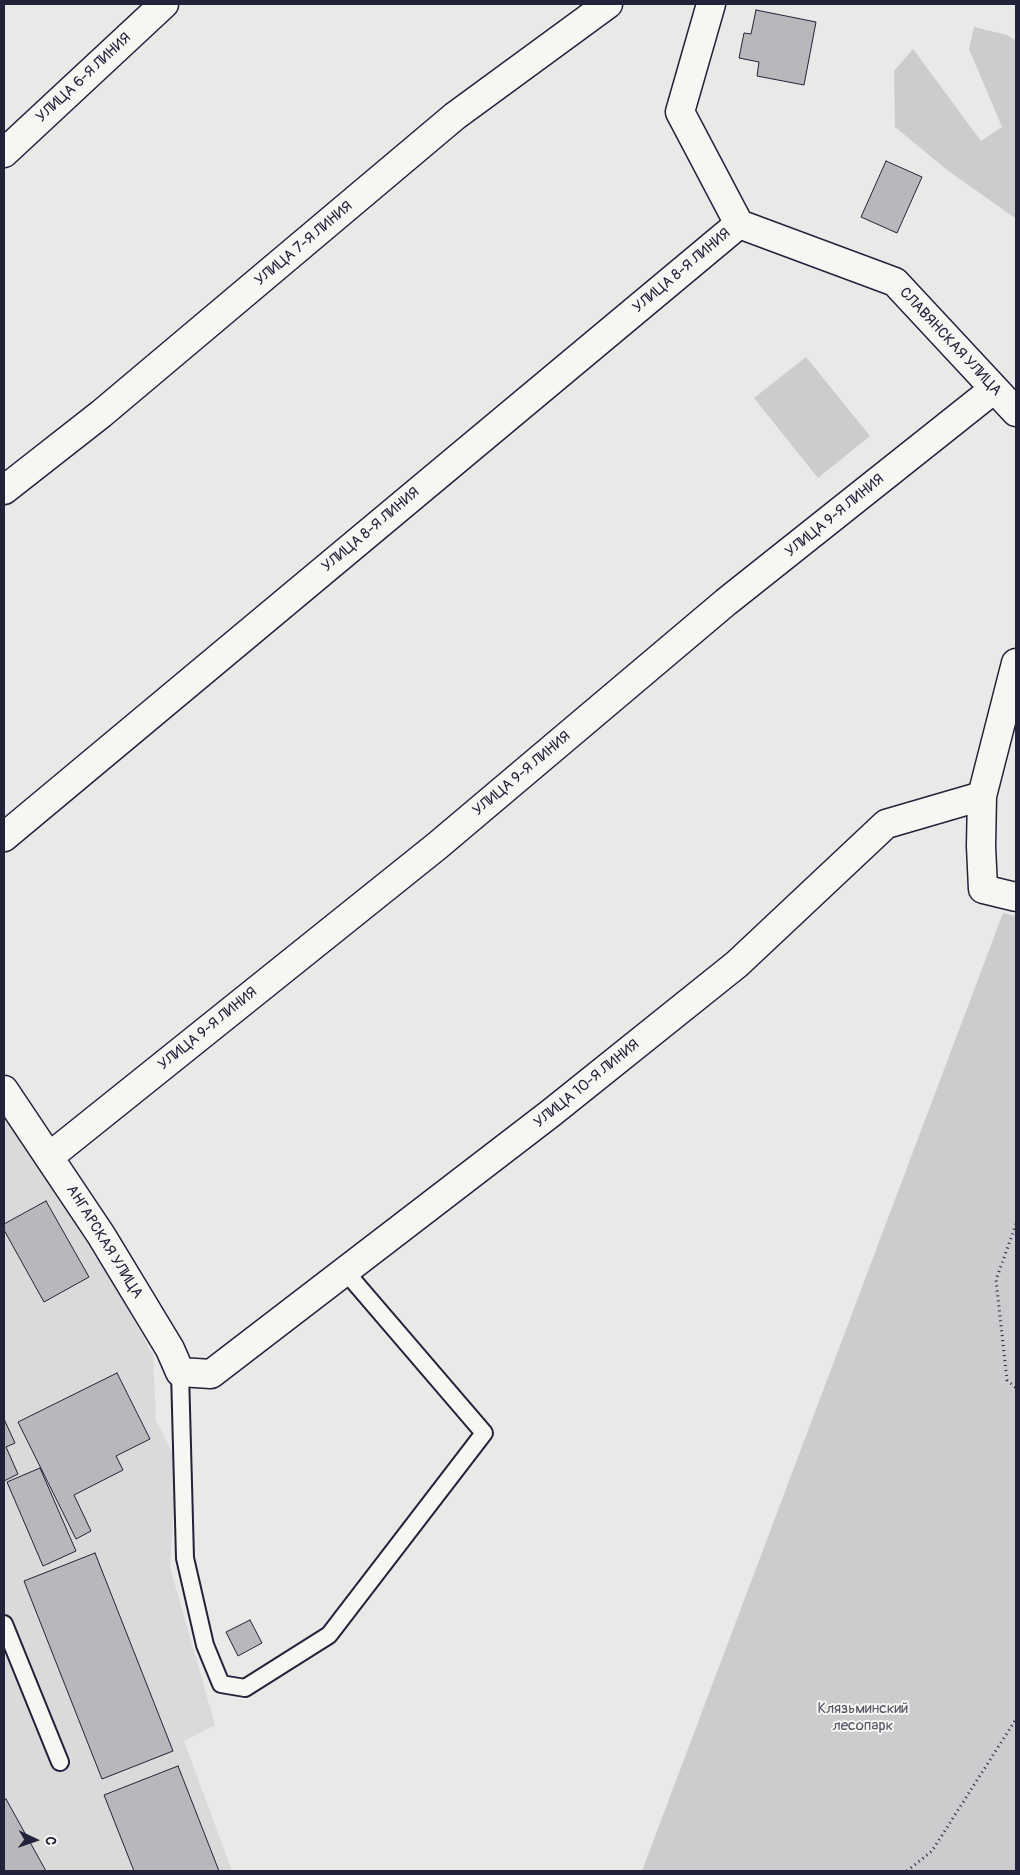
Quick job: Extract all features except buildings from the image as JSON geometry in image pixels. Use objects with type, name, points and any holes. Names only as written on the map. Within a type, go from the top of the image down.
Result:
[{"type":"street","name":"УЛИЦА 6-Я ЛИНИЯ","points":[[4,153],[164,4]]},
{"type":"street","name":"УЛИЦА 7-Я ЛИНИЯ","points":[[4,490],[101,414],[456,116],[608,4]]},
{"type":"street","points":[[711,4],[680,112],[739,224]]},
{"type":"street","name":"СЛАВЯНСКАЯ УЛИЦА","points":[[739,224],[895,282],[1016,412]]},
{"type":"street","name":"УЛИЦА 8-Я ЛИНИЯ","points":[[4,837],[739,224]]},
{"type":"street","name":"УЛИЦА 9-Я ЛИНИЯ","points":[[49,1157],[437,846],[726,602],[994,389]]},
{"type":"street","points":[[1016,663],[972,800],[981,846],[983,888],[1016,898]]},
{"type":"street","name":"УЛИЦА 10-Я ЛИНИЯ","points":[[180,1372],[211,1374],[551,1113],[737,964],[886,824],[972,800]]},
{"type":"street","name":"АНГАРСКАЯ УЛИЦА","points":[[4,1090],[101,1235],[170,1349],[180,1372]]},
{"type":"lane","points":[[180,1372],[185,1558],[205,1645],[221,1684],[245,1688],[329,1635],[484,1433],[345,1271]]},
{"type":"lane","points":[[4,1624],[60,1762]]},
{"type":"path","points":[[1016,1224],[996,1280],[1007,1380],[1016,1388]]},
{"type":"path","points":[[907,1871],[932,1852],[1016,1719]]},
{"type":"shaded area","points":[[4,1116],[34,1163],[82,1224],[153,1355],[156,1421],[177,1462],[170,1567],[215,1725],[184,1741],[232,1871],[4,1871]]},
{"type":"green space","points":[[974,27],[1007,35],[1016,41],[1015,218],[947,170],[895,127],[894,71],[913,49],[981,141],[1002,127],[969,49]]},
{"type":"green space","points":[[806,357],[870,436],[818,478],[754,398]]},
{"type":"green space","name":"Клязьминский лесопарк","points":[[1003,913],[1016,916],[1016,1871],[642,1871]]}]
